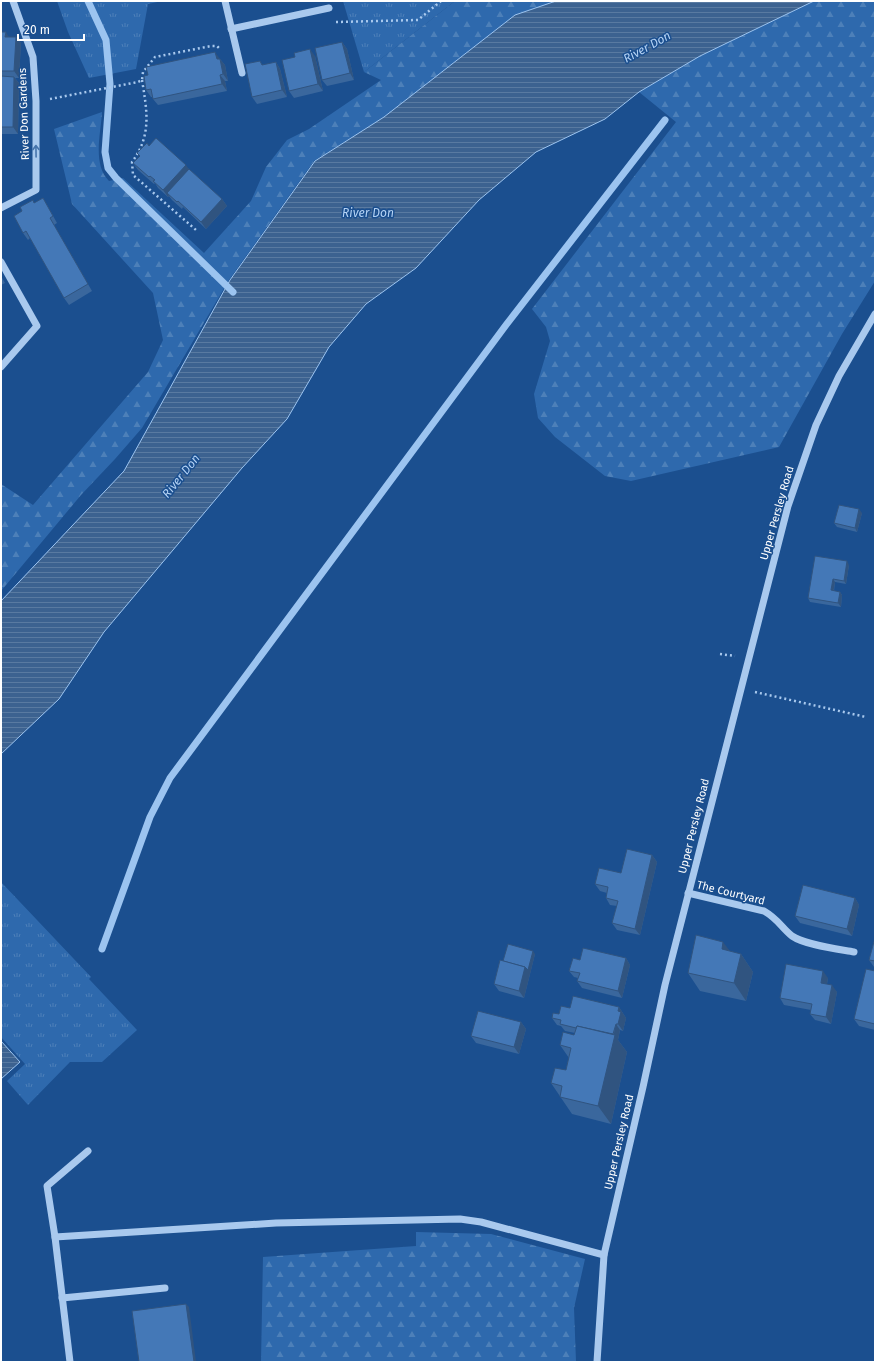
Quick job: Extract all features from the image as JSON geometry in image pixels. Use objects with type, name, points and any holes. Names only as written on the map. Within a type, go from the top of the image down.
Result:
[{"type":"street","name":"River Don Gardens","points":[[1,208],[36,190],[36,101],[33,57],[13,1]]},
{"type":"street","points":[[225,1],[242,73]]},
{"type":"street","points":[[231,29],[329,8]]},
{"type":"street","points":[[1,262],[37,326],[1,367]]},
{"type":"street","name":"Upper Persley Road","points":[[597,1362],[604,1255],[665,985],[788,506],[816,425],[839,376],[875,314]]},
{"type":"street","name":"The Courtyard","points":[[688,893],[764,911],[773,916],[792,936],[804,942],[854,952]]},
{"type":"street","points":[[70,1362],[55,1237],[47,1186],[88,1151]]},
{"type":"street","points":[[55,1237],[276,1223],[460,1219],[481,1222],[604,1255]]},
{"type":"street","points":[[62,1298],[164,1288]]},
{"type":"path","points":[[329,8],[330,22],[418,20],[441,1]]},
{"type":"path","points":[[196,230],[133,175],[132,162],[139,153],[147,124],[142,72],[156,57],[211,46],[217,46],[226,56],[238,53]]},
{"type":"path","points":[[36,101],[131,84],[142,80]]},
{"type":"path","points":[[741,689],[866,717]]},
{"type":"green space","points":[[57,1],[162,1],[148,4],[136,69],[89,78],[68,32]]},
{"type":"green space","points":[[343,1],[455,1],[364,72]]},
{"type":"green space","points":[[455,1],[556,1],[515,15],[384,117],[314,161],[229,280],[142,428],[81,495],[1,591],[1,484],[33,505],[148,372],[163,340],[153,293],[72,204],[54,129],[102,112],[99,157],[104,174],[109,181],[123,178],[204,253],[251,201],[266,167],[287,140],[309,129],[381,80],[364,72]]},
{"type":"green space","points":[[814,1],[875,1],[875,281],[842,334],[779,447],[631,481],[605,476],[555,437],[538,418],[534,394],[550,341],[546,327],[532,309],[676,122],[639,92],[700,56]]},
{"type":"green space","points":[[1,882],[91,977],[89,979],[137,1030],[102,1062],[70,1062],[28,1105],[7,1081],[25,1064],[1,1037]]},
{"type":"green space","points":[[416,1232],[491,1234],[585,1259],[574,1308],[576,1362],[261,1362],[263,1257],[416,1246]]},
{"type":"water","name":"River Don","points":[[556,1],[814,1],[700,56],[639,92],[605,119],[536,152],[479,200],[416,268],[366,304],[329,347],[287,419],[242,468],[104,632],[59,699],[1,754],[1,601],[124,471],[230,280],[315,161],[384,117],[515,15]]},
{"type":"water","points":[[1,1041],[20,1062],[1,1079]]},
{"type":"building","points":[[1,32],[6,32],[5,37],[16,37],[14,71],[1,71]]},
{"type":"building","points":[[342,42],[350,73],[322,80],[315,48]]},
{"type":"building","points":[[310,49],[318,84],[289,91],[282,60],[295,57],[294,53]]},
{"type":"building","points":[[215,52],[217,59],[220,59],[223,74],[220,75],[222,84],[153,99],[151,89],[146,90],[144,76],[148,75],[146,67]]},
{"type":"building","points":[[260,61],[262,65],[276,62],[282,90],[252,97],[245,64]]},
{"type":"building","points":[[1,76],[14,77],[13,127],[1,127]]},
{"type":"building","points":[[156,138],[186,165],[163,190],[153,181],[155,180],[150,176],[149,177],[133,163],[140,156],[137,153],[147,143],[149,146]]},
{"type":"building","points":[[189,169],[222,199],[201,222],[167,193]]},
{"type":"building","points":[[43,198],[53,216],[50,218],[88,284],[64,298],[26,231],[23,233],[14,216],[22,211],[20,207],[33,200],[34,203]]},
{"type":"building","points":[[839,505],[859,509],[855,528],[834,523]]},
{"type":"building","points":[[815,556],[847,561],[844,581],[833,579],[831,590],[840,592],[838,603],[808,598]]},
{"type":"building","points":[[627,849],[652,855],[635,929],[612,923],[618,901],[606,898],[608,887],[595,884],[599,868],[621,873]]},
{"type":"building","points":[[803,885],[855,898],[847,929],[795,916]]},
{"type":"building","points":[[696,935],[723,942],[722,949],[741,954],[734,983],[688,973]]},
{"type":"building","points":[[875,938],[875,961],[869,960]]},
{"type":"building","points":[[508,944],[533,951],[528,970],[525,967],[503,961]]},
{"type":"building","points":[[583,948],[626,958],[618,991],[577,981],[580,973],[569,971],[573,958],[580,960]]},
{"type":"building","points":[[500,960],[525,967],[519,991],[494,984]]},
{"type":"building","points":[[786,964],[823,971],[821,983],[832,985],[826,1017],[810,1014],[812,1004],[780,998]]},
{"type":"building","points":[[866,969],[875,971],[875,1024],[854,1019]]},
{"type":"building","points":[[573,996],[619,1007],[618,1011],[621,1012],[618,1024],[616,1024],[613,1034],[560,1024],[561,1020],[552,1018],[553,1013],[559,1014],[561,1006],[570,1008]]},
{"type":"building","points":[[478,1011],[521,1022],[514,1047],[471,1036]]},
{"type":"building","points":[[577,1026],[615,1035],[598,1106],[560,1097],[562,1086],[551,1083],[555,1068],[566,1070],[571,1048],[560,1045],[563,1032],[574,1035]]},
{"type":"building","points":[[186,1304],[194,1362],[139,1362],[132,1311]]},
{"type":"waterway","points":[[88,1],[106,40],[110,84],[105,152],[108,168],[116,178],[233,292]]},
{"type":"waterway","points":[[102,949],[150,817],[170,778],[506,325],[665,120]]}]
